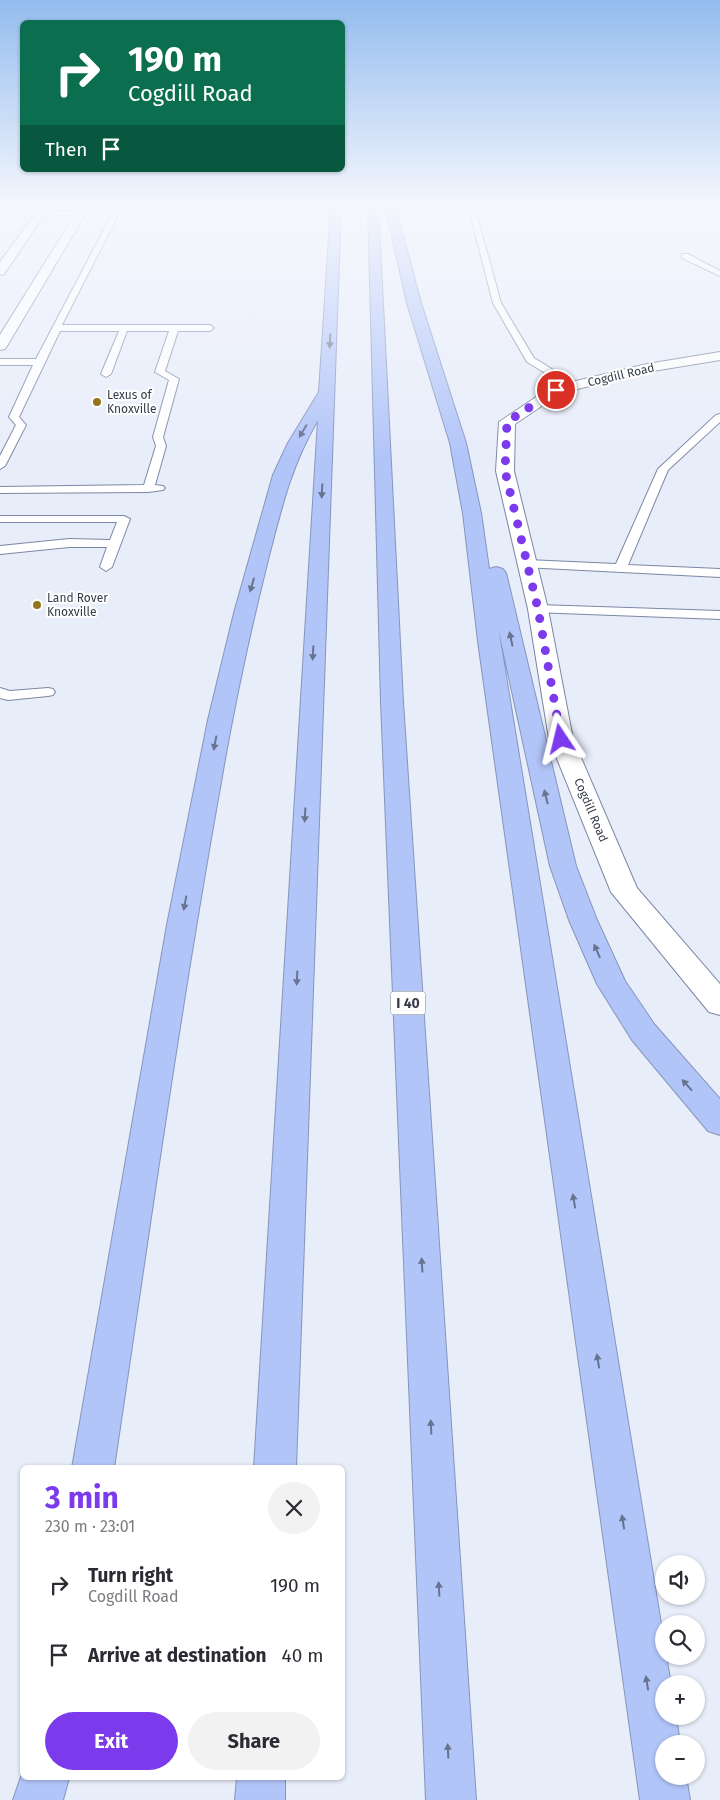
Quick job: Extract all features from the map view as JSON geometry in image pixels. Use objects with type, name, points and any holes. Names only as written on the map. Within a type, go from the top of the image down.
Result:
[{"type":"highway","points":[[275,1465],[308,744],[332,289]]},
{"type":"highway","name":"I 40","points":[[375,289],[392,692],[451,1800]]},
{"type":"highway","points":[[411,289],[492,557],[563,866],[583,920],[612,984],[643,1032],[720,1122]]},
{"type":"highway","points":[[93,1465],[181,926],[220,720],[244,613],[282,475],[296,443],[328,390]]},
{"type":"highway","points":[[458,443],[472,513],[490,650],[665,1800]]},
{"type":"highway","points":[[38,1800],[44,1780]]},
{"type":"highway","points":[[45,1800],[49,1780]]},
{"type":"highway","points":[[260,1800],[261,1780]]},
{"type":"street","points":[[0,346],[34,289]]},
{"type":"street","name":"Cogdill Road","points":[[720,356],[647,368],[556,390],[507,422],[505,471],[538,609],[561,739],[625,892],[720,1004]]},
{"type":"lane","points":[[0,466],[21,425],[14,417],[39,362],[78,289]]},
{"type":"lane","points":[[494,289],[497,302],[530,360],[573,386]]},
{"type":"lane","points":[[58,328],[210,328]]},
{"type":"lane","points":[[106,374],[124,328]]},
{"type":"lane","points":[[0,490],[154,488],[161,446],[158,437],[174,379],[160,372],[174,328]]},
{"type":"lane","points":[[0,362],[39,362]]},
{"type":"lane","points":[[620,569],[663,470],[720,417]]},
{"type":"lane","points":[[0,519],[124,518],[106,567]]},
{"type":"lane","points":[[0,550],[69,543],[114,544]]},
{"type":"lane","points":[[527,564],[720,573]]},
{"type":"lane","points":[[538,609],[720,615]]},
{"type":"lane","points":[[0,692],[8,696],[48,692]]},
{"type":"place","name":"Lexus of Knoxville","points":[[97,402]]},
{"type":"place","name":"Land Rover Knoxville","points":[[37,605]]},
{"type":"route","points":[[556,390],[507,422],[505,471],[538,609],[561,739]]}]
